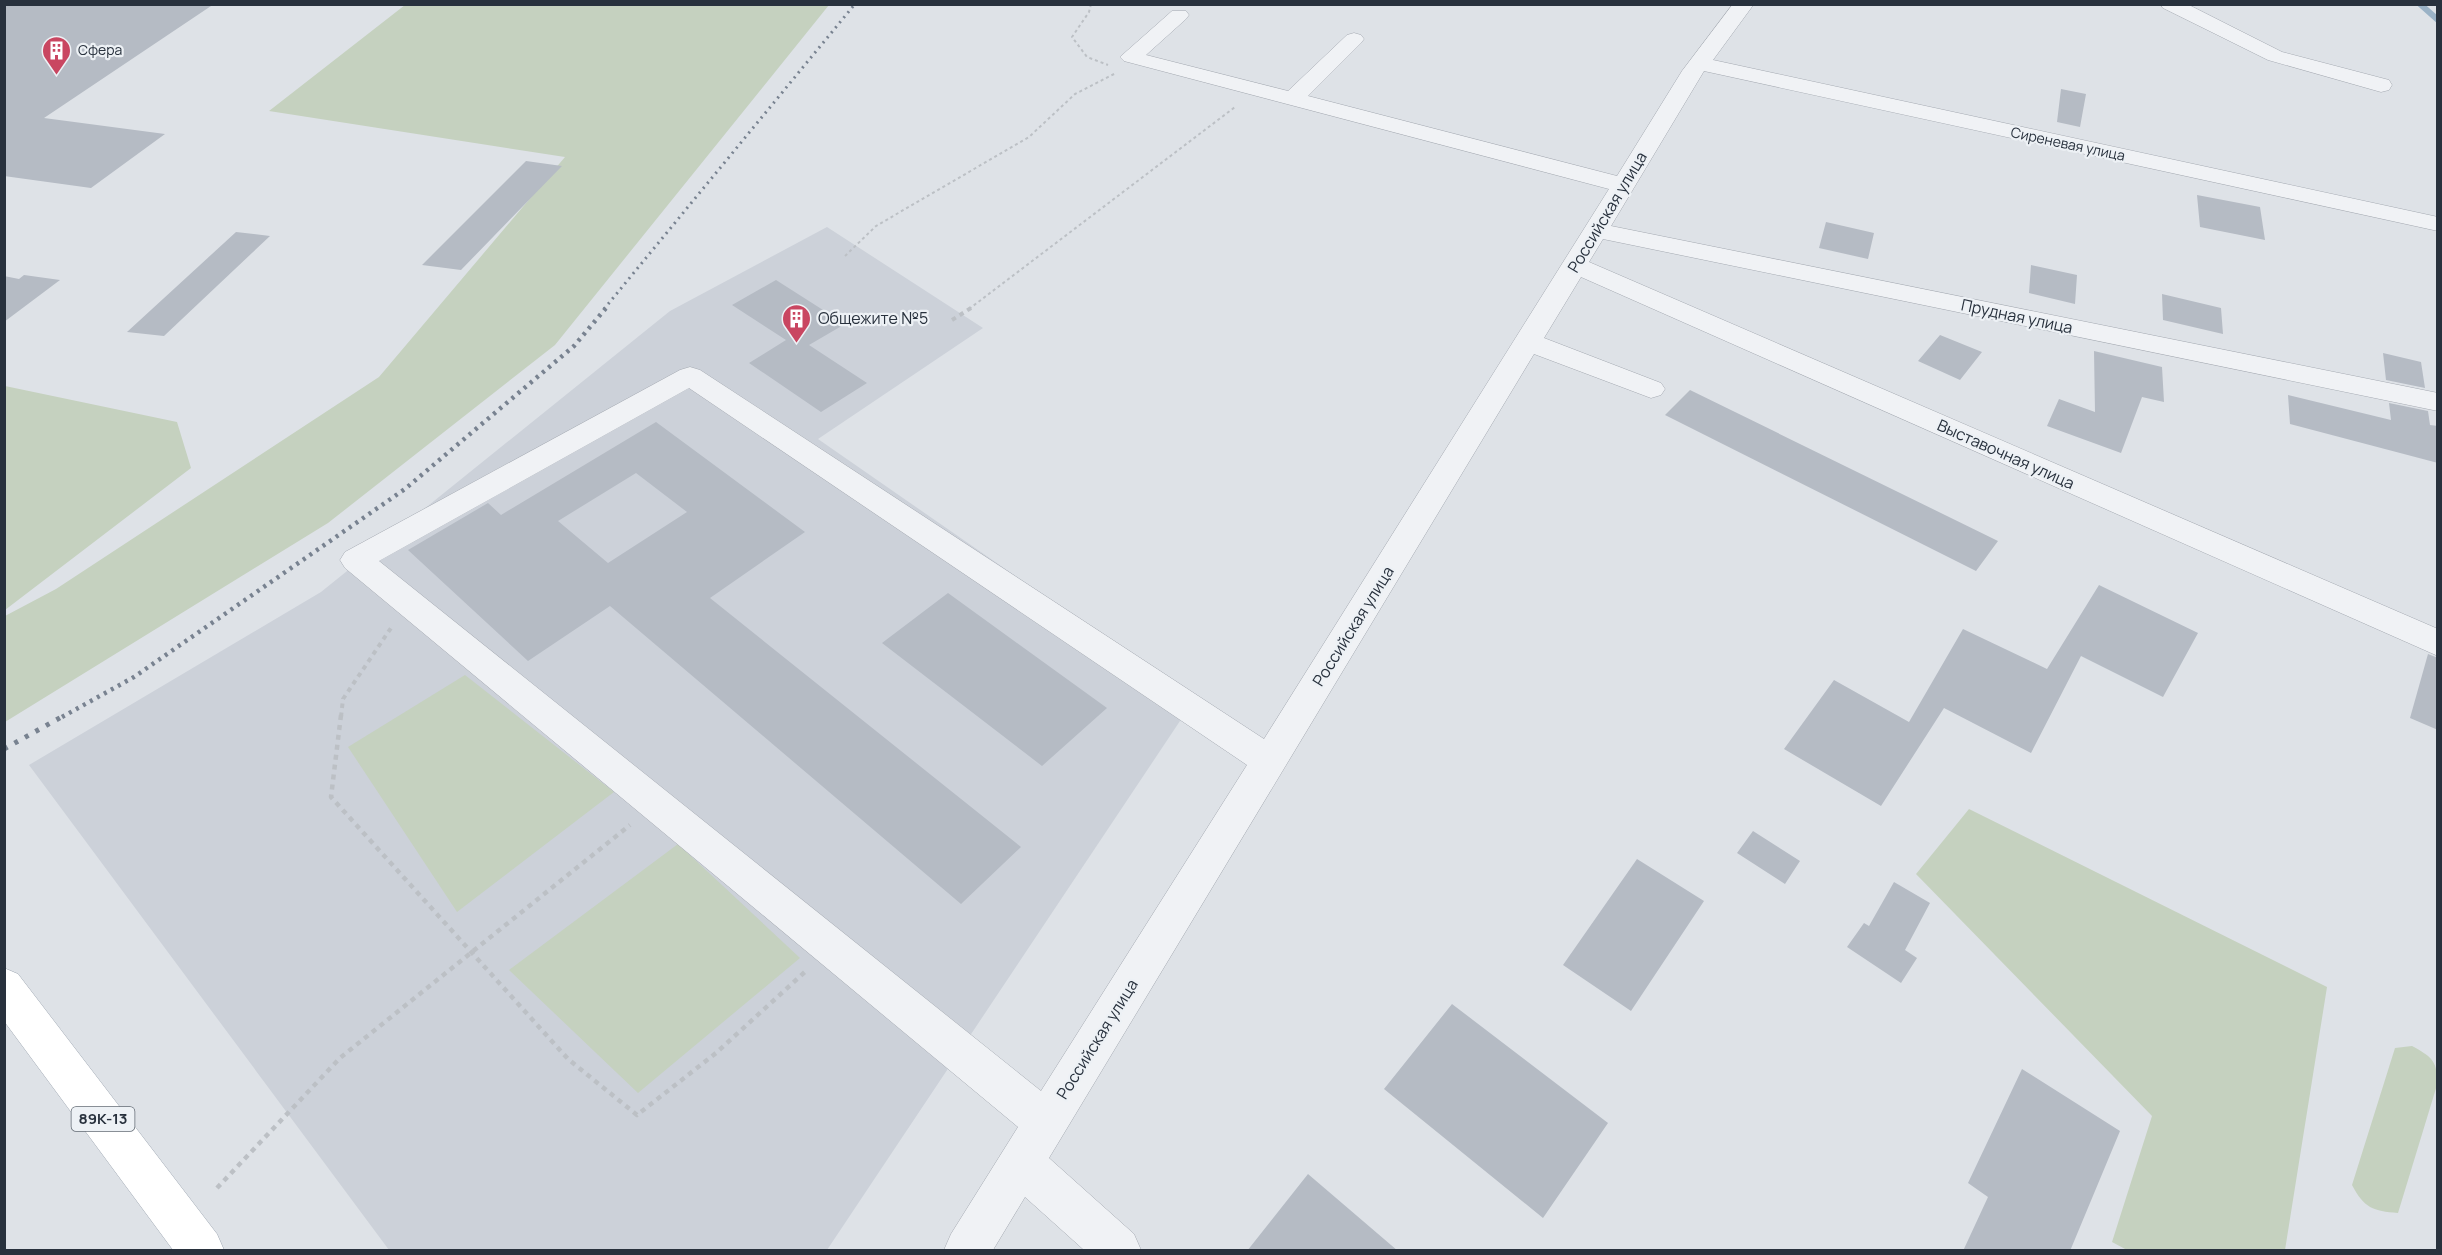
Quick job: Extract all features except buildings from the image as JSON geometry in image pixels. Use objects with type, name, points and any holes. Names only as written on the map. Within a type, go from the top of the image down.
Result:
[{"type":"main road","name":"89К-13","points":[[4,987],[201,1251]]},
{"type":"street","name":"Российская улица","points":[[967,1251],[1699,63],[1744,4]]},
{"type":"street","points":[[2170,4],[2275,56],[2381,85]]},
{"type":"street","points":[[1179,15],[1131,57],[1623,185]]},
{"type":"street","points":[[1293,99],[1354,39]]},
{"type":"street","name":"Сиреневая улица","points":[[1699,63],[2438,224]]},
{"type":"street","name":"Прудная улица","points":[[1596,230],[2438,402]]},
{"type":"street","name":"Выставочная улица","points":[[1575,265],[2438,643]]},
{"type":"street","points":[[1528,342],[1651,389]]},
{"type":"street","points":[[1046,1122],[356,560],[690,376],[1269,761]]},
{"type":"street","points":[[1021,1163],[1118,1251]]},
{"type":"path","points":[[845,256],[876,226],[1029,137],[1075,94],[1122,70]]},
{"type":"path","points":[[952,320],[983,300],[1257,90]]},
{"type":"path","points":[[408,602],[343,699],[331,797],[406,884],[472,951],[567,1059],[637,1115],[716,1053],[831,948]]},
{"type":"path","points":[[217,1188],[340,1058],[656,804]]},
{"type":"shaded area","points":[[827,227],[983,328],[818,439],[1194,700],[827,1250],[389,1250],[29,765],[321,592],[670,311]]},
{"type":"green space","points":[[405,5],[829,5],[555,345],[328,523],[5,722],[5,616],[56,589],[379,377],[565,157],[269,111]]},
{"type":"green space","points":[[5,386],[177,422],[191,468],[5,610]]},
{"type":"green space","points":[[465,675],[614,792],[457,912],[348,747]]},
{"type":"green space","points":[[1969,809],[2327,987],[2285,1250],[2127,1250],[2112,1242],[2152,1116],[1916,874]]},
{"type":"green space","points":[[678,844],[800,958],[638,1093],[509,970]]},
{"type":"green space","points":[[2412,1046],[2429,1057],[2435,1065],[2437,1085],[2398,1213],[2382,1211],[2365,1203],[2352,1185],[2395,1048]]},
{"type":"waterway","points":[[2420,4],[2438,20]]},
{"type":"railway","points":[[604,309],[855,4]]},
{"type":"railway","points":[[62,717],[134,677],[405,489],[574,346],[606,308]]},
{"type":"railway","points":[[4,749],[65,715]]},
{"type":"place","name":"Сфера","points":[[57,76]]},
{"type":"place","name":"Общежите №5","points":[[797,344]]}]
